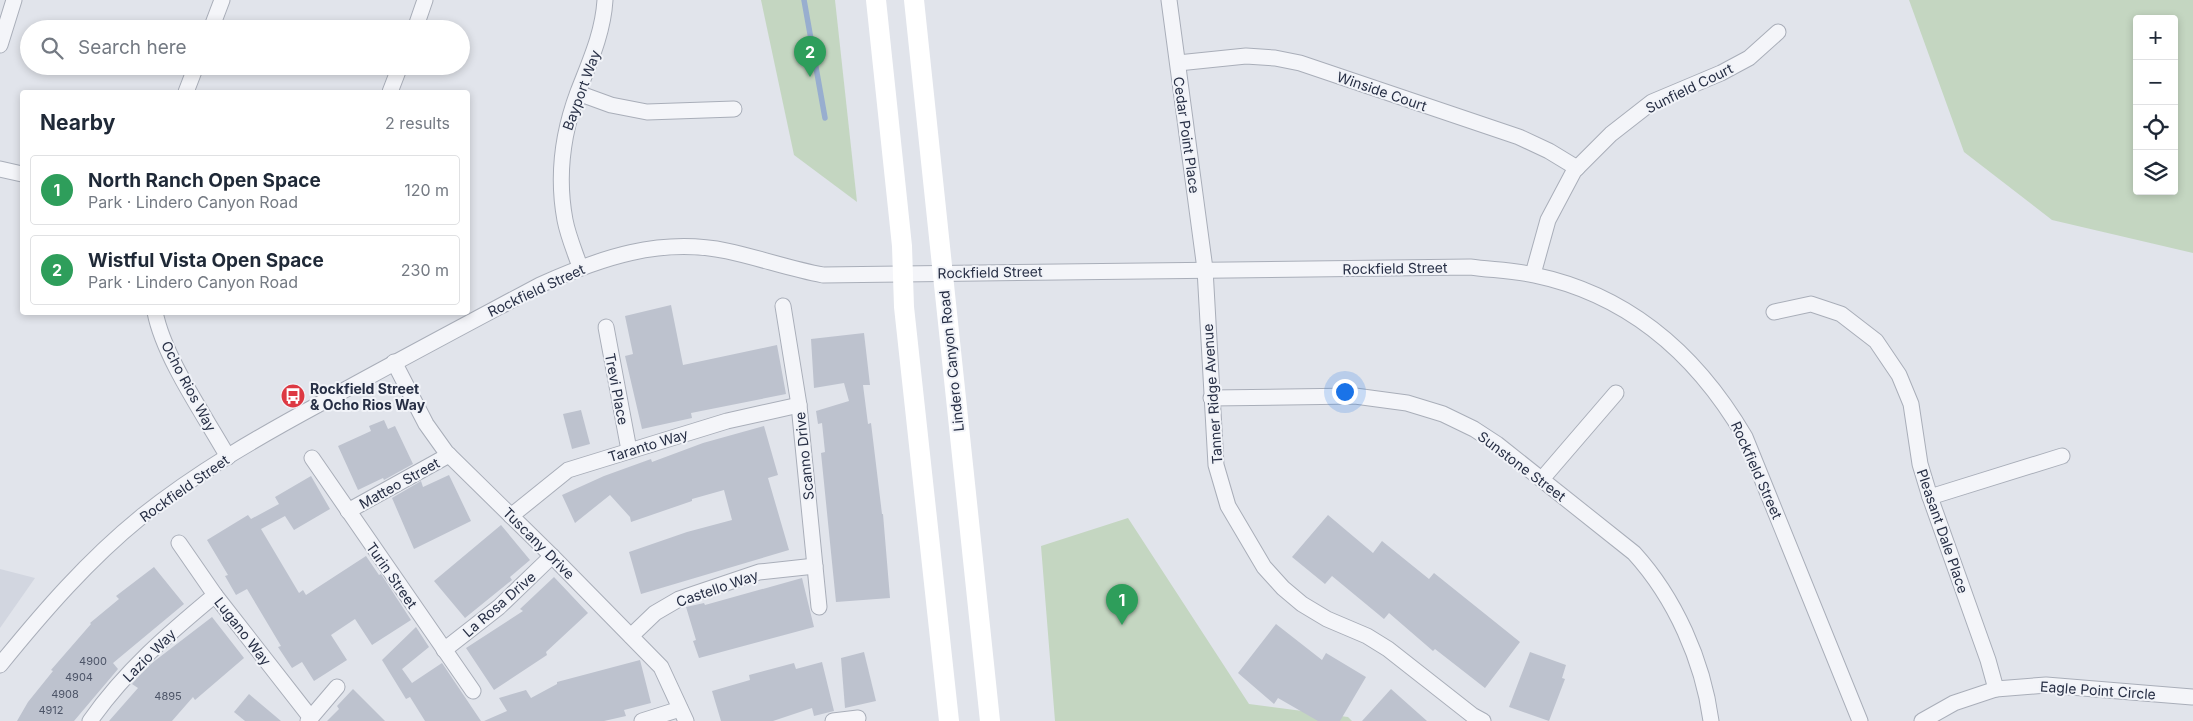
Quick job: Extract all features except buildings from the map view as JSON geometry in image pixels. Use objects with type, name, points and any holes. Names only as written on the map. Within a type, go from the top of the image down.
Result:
[{"type":"main road","points":[[876,0],[903,273],[904,307],[949,721]]},
{"type":"main road","name":"Lindero Canyon Road","points":[[914,0],[940,244],[941,272],[990,721]]},
{"type":"street","points":[[0,45],[14,0]]},
{"type":"street","points":[[214,20],[222,0]]},
{"type":"street","points":[[417,20],[425,0]]},
{"type":"street","name":"Bayport Way","points":[[580,267],[565,221],[561,180],[564,136],[578,93],[596,51],[604,16],[605,0]]},
{"type":"street","name":"Cedar Point Place","points":[[1169,0],[1205,270]]},
{"type":"street","name":"Sunfield Court","points":[[1533,274],[1548,220],[1577,168],[1610,134],[1652,102],[1721,73],[1749,58],[1778,32]]},
{"type":"street","name":"Winside Court","points":[[1178,63],[1246,56],[1276,58],[1300,63],[1518,137],[1549,151],[1577,168]]},
{"type":"street","points":[[187,90],[193,75]]},
{"type":"street","points":[[391,90],[397,75]]},
{"type":"street","points":[[578,93],[610,105],[647,112],[734,110]]},
{"type":"street","points":[[0,169],[20,174]]},
{"type":"street","name":"Rockfield Street","points":[[0,665],[58,596],[95,558],[140,517],[182,487],[265,434],[394,362],[540,285],[580,267],[632,251],[683,246],[726,251],[791,269],[823,275],[941,272],[1470,267],[1533,274],[1564,283],[1600,297],[1633,315],[1660,334],[1688,358],[1728,408],[1745,437],[1860,721]]},
{"type":"street","name":"Tanner Ridge Avenue","points":[[1205,270],[1216,465],[1228,506],[1264,566],[1283,588],[1302,604],[1327,619],[1367,636],[1388,648],[1472,715],[1483,721]]},
{"type":"street","name":"Pleasant Dale Place","points":[[1774,312],[1811,304],[1841,314],[1876,341],[1899,375],[1911,404],[1920,464],[1930,497],[1988,660],[1996,690]]},
{"type":"street","name":"Scanno Drive","points":[[783,306],[799,405],[819,607]]},
{"type":"street","name":"Ocho Rios Way","points":[[156,315],[158,325],[182,377],[228,457]]},
{"type":"street","name":"Trevi Place","points":[[606,327],[629,450]]},
{"type":"street","name":"Tuscany Drive","points":[[394,362],[426,424],[449,455],[661,667],[683,715]]},
{"type":"street","points":[[1542,479],[1616,393]]},
{"type":"street","name":"Sunstone Street","points":[[1211,398],[1354,396],[1407,403],[1443,414],[1474,429],[1497,444],[1634,553],[1662,586],[1698,664],[1707,692],[1711,721]]},
{"type":"street","name":"Taranto Way","points":[[511,516],[568,470],[727,421],[799,405]]},
{"type":"street","name":"Matteo Street","points":[[348,511],[449,455]]},
{"type":"street","points":[[1930,497],[2062,456]]},
{"type":"street","name":"Turin Street","points":[[312,458],[472,691]]},
{"type":"street","name":"Lugano Way","points":[[178,542],[215,595],[309,719]]},
{"type":"street","name":"La Rosa Drive","points":[[444,650],[499,607],[552,556]]},
{"type":"street","name":"Castello Way","points":[[631,636],[655,613],[679,599],[759,572],[815,566]]},
{"type":"street","name":"Lazio Way","points":[[90,721],[104,700],[155,645],[215,595]]},
{"type":"street","name":"Eagle Point Circle","points":[[1922,721],[1954,703],[1996,690],[2046,685],[2192,697]]},
{"type":"street","points":[[309,719],[337,687]]},
{"type":"street","points":[[642,721],[683,715]]},
{"type":"street","points":[[833,721],[858,718]]},
{"type":"shaded area","points":[[0,569],[35,578],[0,628]]},
{"type":"green space","points":[[761,0],[835,0],[857,202],[794,155]]},
{"type":"green space","points":[[1909,0],[2193,0],[2193,253],[2052,220],[1964,152]]},
{"type":"green space","points":[[1128,518],[1249,704],[1348,717],[1352,721],[1055,721],[1041,546]]},
{"type":"waterway","points":[[804,0],[825,118]]},
{"type":"place","name":"Wistful Vista Open Space","points":[[810,77]]},
{"type":"place","name":"Rockfield Street & Ocho Rios Way","points":[[293,396]]},
{"type":"place","name":"North Ranch Open Space","points":[[1122,625]]}]
